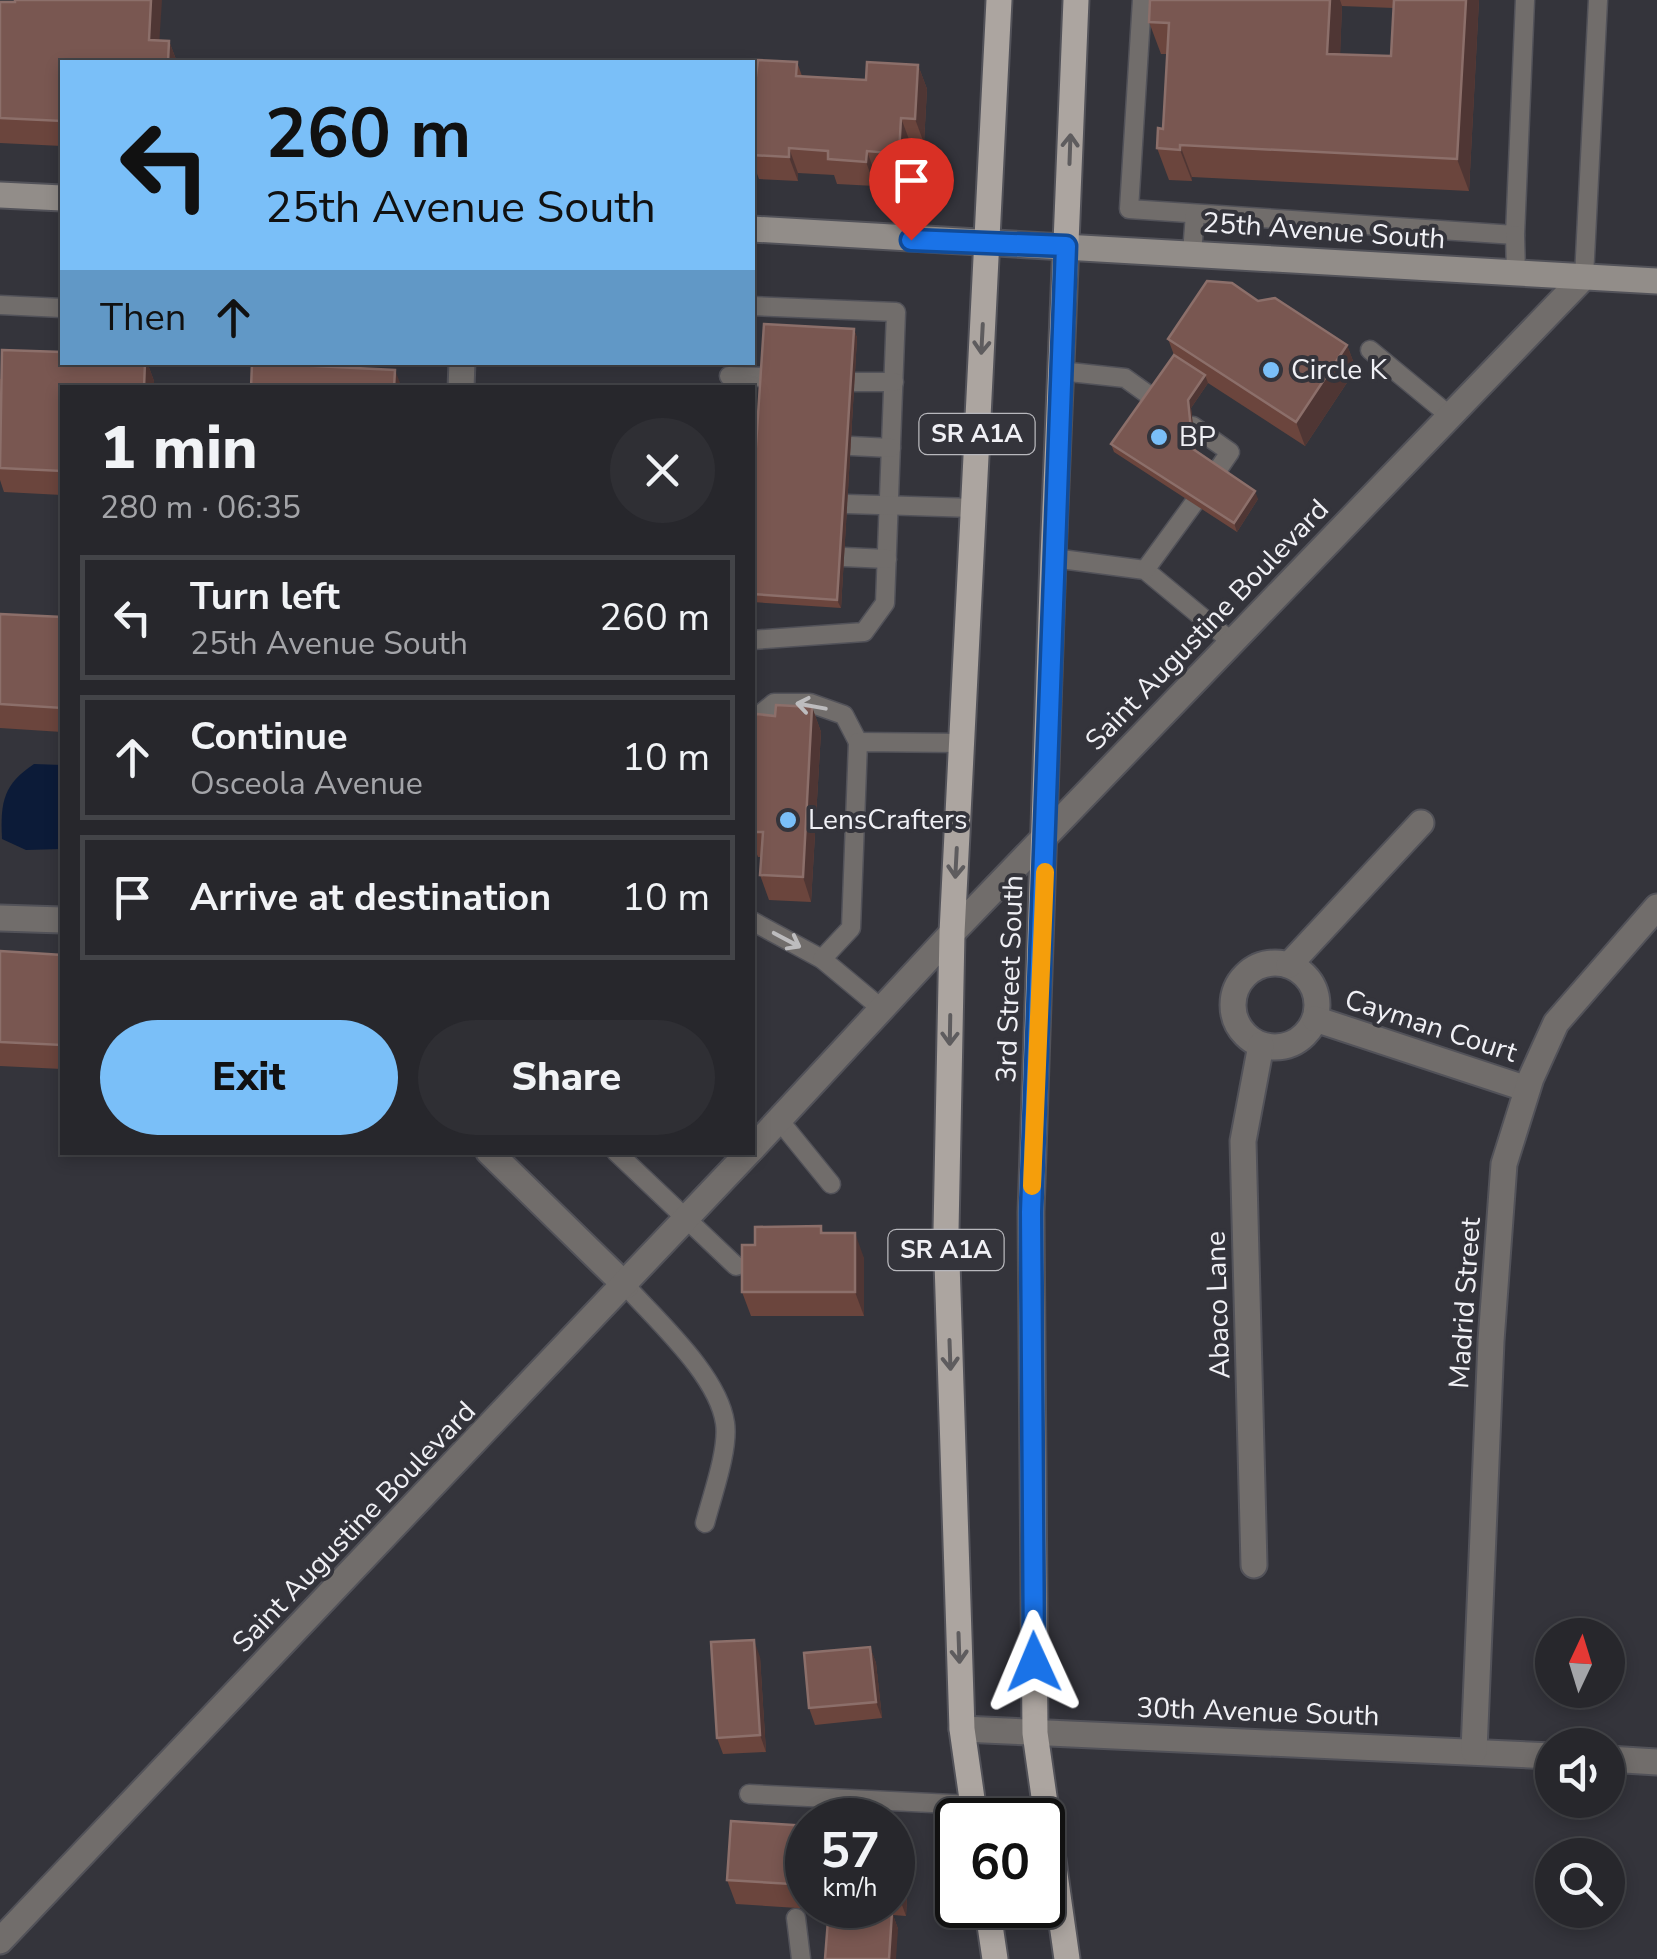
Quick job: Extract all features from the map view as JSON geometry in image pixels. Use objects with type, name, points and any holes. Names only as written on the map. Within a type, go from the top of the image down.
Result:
[{"type":"main road","name":"3rd Street South","points":[[972,1798],[962,1730],[946,1231],[952,933],[999,0]]},
{"type":"main road","name":"3rd Street South","points":[[1067,1959],[1035,1734],[1031,1212],[1052,558],[1076,0]]},
{"type":"main road","points":[[991,1928],[996,1959]]},
{"type":"street","points":[[0,195],[60,198]]},
{"type":"street","name":"25th Avenue South","points":[[755,229],[1657,281]]},
{"type":"street","name":"Saint Augustine Boulevard","points":[[755,1146],[952,933],[1584,277]]},
{"type":"street","points":[[1260,1045],[1236,1024],[1232,1008],[1234,991],[1243,976],[1272,962],[1289,965],[1421,823]]},
{"type":"street","name":"Madrid Street","points":[[1474,1750],[1491,1340],[1504,1164],[1527,1089],[1556,1023],[1657,907]]},
{"type":"street","points":[[0,918],[60,920]]},
{"type":"street","name":"Cayman Court","points":[[1260,1045],[1293,1044],[1307,1034],[1315,1019],[1314,987],[1304,973],[1289,965]]},
{"type":"street","name":"Cayman Court","points":[[1315,1019],[1527,1089]]},
{"type":"street","name":"Abaco Lane","points":[[1254,1566],[1243,1141],[1260,1045]]},
{"type":"street","points":[[492,1155],[626,1286]]},
{"type":"street","name":"Saint Augustine Boulevard","points":[[0,1941],[746,1155]]},
{"type":"street","name":"30th Avenue South","points":[[962,1730],[1535,1755]]},
{"type":"street","points":[[1625,1760],[1657,1762]]},
{"type":"lane","points":[[1142,0],[1128,209],[1515,235]]},
{"type":"lane","points":[[1516,273],[1525,0]]},
{"type":"lane","points":[[1584,277],[1598,0]]},
{"type":"lane","points":[[1192,252],[1195,214]]},
{"type":"lane","points":[[0,306],[60,308]]},
{"type":"lane","points":[[755,306],[896,312],[884,603],[864,632],[755,640]]},
{"type":"lane","points":[[1370,350],[1450,416]]},
{"type":"lane","points":[[1060,372],[1125,378],[1153,398]]},
{"type":"lane","points":[[729,375],[764,376]]},
{"type":"lane","points":[[855,382],[894,382]]},
{"type":"lane","points":[[1193,426],[1230,452],[1217,471]]},
{"type":"lane","points":[[851,446],[891,448]]},
{"type":"lane","points":[[847,504],[974,508]]},
{"type":"lane","points":[[1145,570],[1194,504]]},
{"type":"lane","points":[[844,557],[886,559]]},
{"type":"lane","points":[[1052,558],[1145,570],[1232,642]]},
{"type":"lane","points":[[755,719],[774,703],[810,703],[844,715],[858,742],[851,928],[822,958]]},
{"type":"lane","points":[[858,742],[962,743]]},
{"type":"lane","points":[[755,924],[822,958],[882,1009]]},
{"type":"lane","points":[[779,1120],[831,1184]]},
{"type":"lane","points":[[619,1155],[736,1266]]},
{"type":"lane","points":[[626,1286],[698,1368],[717,1398],[726,1425],[705,1523]]},
{"type":"lane","points":[[749,1794],[935,1809]]},
{"type":"lane","points":[[797,1928],[801,1959]]},
{"type":"water","points":[[34,764],[60,765],[60,849],[26,850],[2,839],[6,795],[16,779]]},
{"type":"building","points":[[151,0],[149,40],[169,41],[168,60],[60,60],[60,121],[0,118],[0,2]]},
{"type":"building","points":[[1150,0],[1330,0],[1327,54],[1391,56],[1394,0],[1466,0],[1457,159],[1180,145],[1180,150],[1157,148],[1158,128],[1163,129],[1169,23],[1149,22]]},
{"type":"building","points":[[758,60],[797,62],[796,76],[866,80],[867,62],[918,65],[915,119],[901,118],[899,154],[867,151],[866,162],[828,159],[828,151],[789,148],[789,157],[755,155]]},
{"type":"building","points":[[1207,281],[1232,283],[1258,301],[1275,298],[1347,345],[1296,422],[1168,339]]},
{"type":"building","points":[[764,324],[854,329],[837,600],[755,594],[755,460]]},
{"type":"building","points":[[2,350],[60,352],[60,365],[145,365],[144,385],[60,385],[60,471],[0,468]]},
{"type":"building","points":[[1174,355],[1205,375],[1188,400],[1193,449],[1255,491],[1234,523],[1111,444]]},
{"type":"building","points":[[252,365],[395,370],[394,385],[251,385]]},
{"type":"building","points":[[0,614],[60,617],[60,708],[0,704]]},
{"type":"building","points":[[776,705],[812,707],[803,877],[760,875],[763,832],[755,832],[756,714],[775,716]]},
{"type":"building","points":[[0,951],[60,955],[60,1045],[0,1042]]},
{"type":"building","points":[[821,1226],[821,1233],[855,1233],[855,1292],[742,1292],[742,1245],[755,1245],[755,1227]]},
{"type":"building","points":[[754,1640],[760,1735],[717,1738],[711,1642]]},
{"type":"building","points":[[870,1647],[876,1702],[809,1708],[804,1653]]},
{"type":"building","points":[[731,1821],[785,1825],[785,1884],[727,1880]]},
{"type":"building","points":[[827,1928],[891,1928],[889,1959],[825,1959]]},
{"type":"slow traffic","points":[[1032,1186],[1045,872]]},
{"type":"place","name":"Circle K","points":[[1271,370]]},
{"type":"place","name":"BP","points":[[1159,437]]},
{"type":"place","name":"LensCrafters","points":[[788,820]]},
{"type":"route","points":[[911,240],[1066,246],[1031,1212],[1034,1662]]}]
